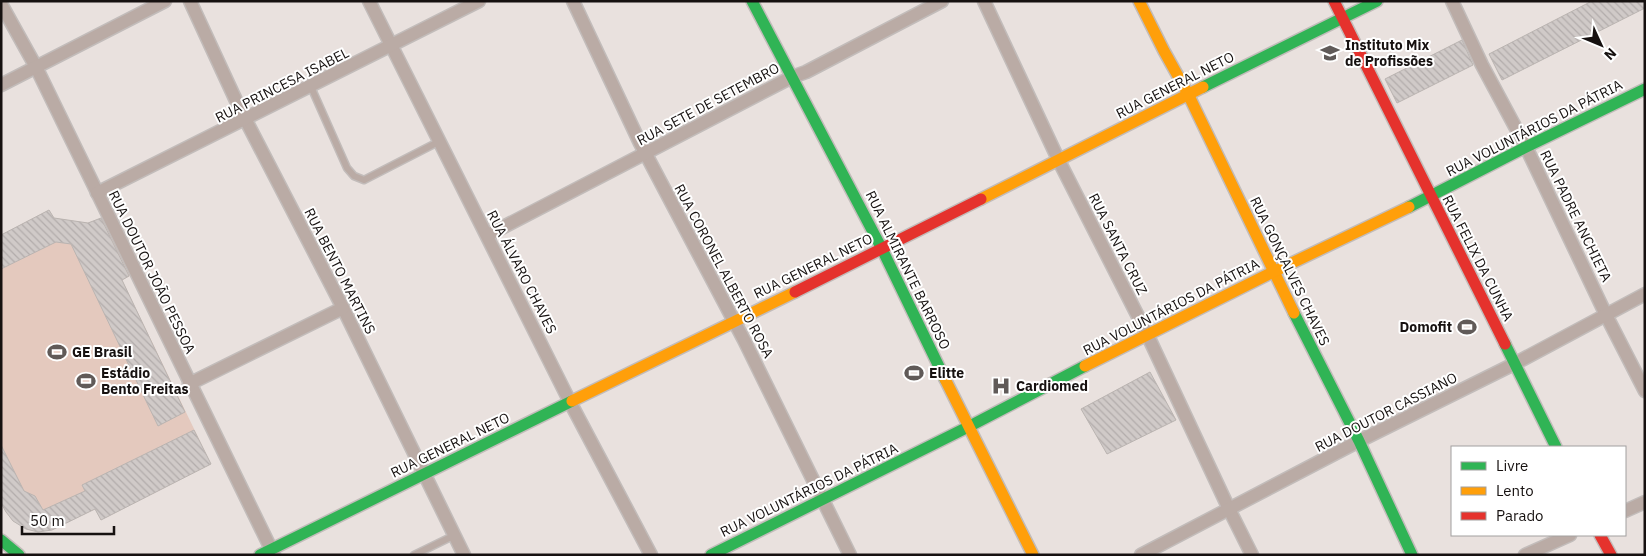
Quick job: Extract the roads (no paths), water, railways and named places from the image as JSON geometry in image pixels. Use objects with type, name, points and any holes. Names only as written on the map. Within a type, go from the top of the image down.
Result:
[{"type":"street","points":[[1,85],[165,1]]},
{"type":"street","name":"RUA BENTO MARTINS","points":[[190,1],[246,120],[343,308],[464,555]]},
{"type":"street","name":"RUA ÁLVARO CHAVES","points":[[369,1],[488,235],[570,402],[650,555]]},
{"type":"street","name":"RUA PRINCESA ISABEL","points":[[97,193],[246,120],[479,1]]},
{"type":"street","name":"RUA CORONEL ALBERTO ROSA","points":[[573,1],[646,154],[734,322],[850,555]]},
{"type":"street","name":"RUA ALMIRANTE BARROSO","points":[[752,1],[882,249],[968,427],[1033,555]]},
{"type":"street","name":"RUA SETE DE SETEMBRO","points":[[488,235],[942,1]]},
{"type":"street","name":"RUA SANTA CRUZ","points":[[984,1],[1059,161],[1147,334],[1252,555]]},
{"type":"street","name":"RUA GONÇALVES CHAVES","points":[[1140,1],[1164,51],[1188,94],[1273,272],[1359,441],[1412,555]]},
{"type":"street","name":"RUA FELIX DA CUNHA","points":[[1334,1],[1555,446]]},
{"type":"street","name":"RUA GENERAL NETO","points":[[269,553],[1377,1]]},
{"type":"street","name":"RUA PADRE ANCHIETA","points":[[1452,1],[1482,65],[1526,147],[1606,315],[1645,391]]},
{"type":"street","name":"RUA DOUTOR JOÃO PESSOA","points":[[1,4],[36,67],[190,384],[269,553]]},
{"type":"street","name":"RUA VOLUNTÁRIOS DA PÁTRIA","points":[[711,555],[968,427],[1147,334],[1431,197],[1526,147],[1645,89]]},
{"type":"street","name":"RUA DOUTOR CASSIANO","points":[[1141,555],[1359,441],[1514,364],[1645,294]]},
{"type":"street","points":[[190,384],[343,308]]},
{"type":"street","points":[[1626,511],[1645,502]]},
{"type":"street","points":[[1525,555],[1568,536]]},
{"type":"street","points":[[1601,536],[1611,555]]},
{"type":"street","points":[[1,540],[18,555]]},
{"type":"lane","points":[[310,87],[347,168],[354,176],[364,180],[440,141]]},
{"type":"lane","points":[[414,555],[454,535]]},
{"type":"place","name":"Instituto Mix de Profissões","points":[[1330,53]]},
{"type":"place","name":"Domofit","points":[[1467,327]]},
{"type":"place","name":"GE Brasil","points":[[57,352]]},
{"type":"place","name":"Elitte","points":[[914,373]]},
{"type":"place","name":"Estádio Bento Freitas","points":[[86,381]]},
{"type":"place","name":"Cardiomed","points":[[1001,386]]}]
